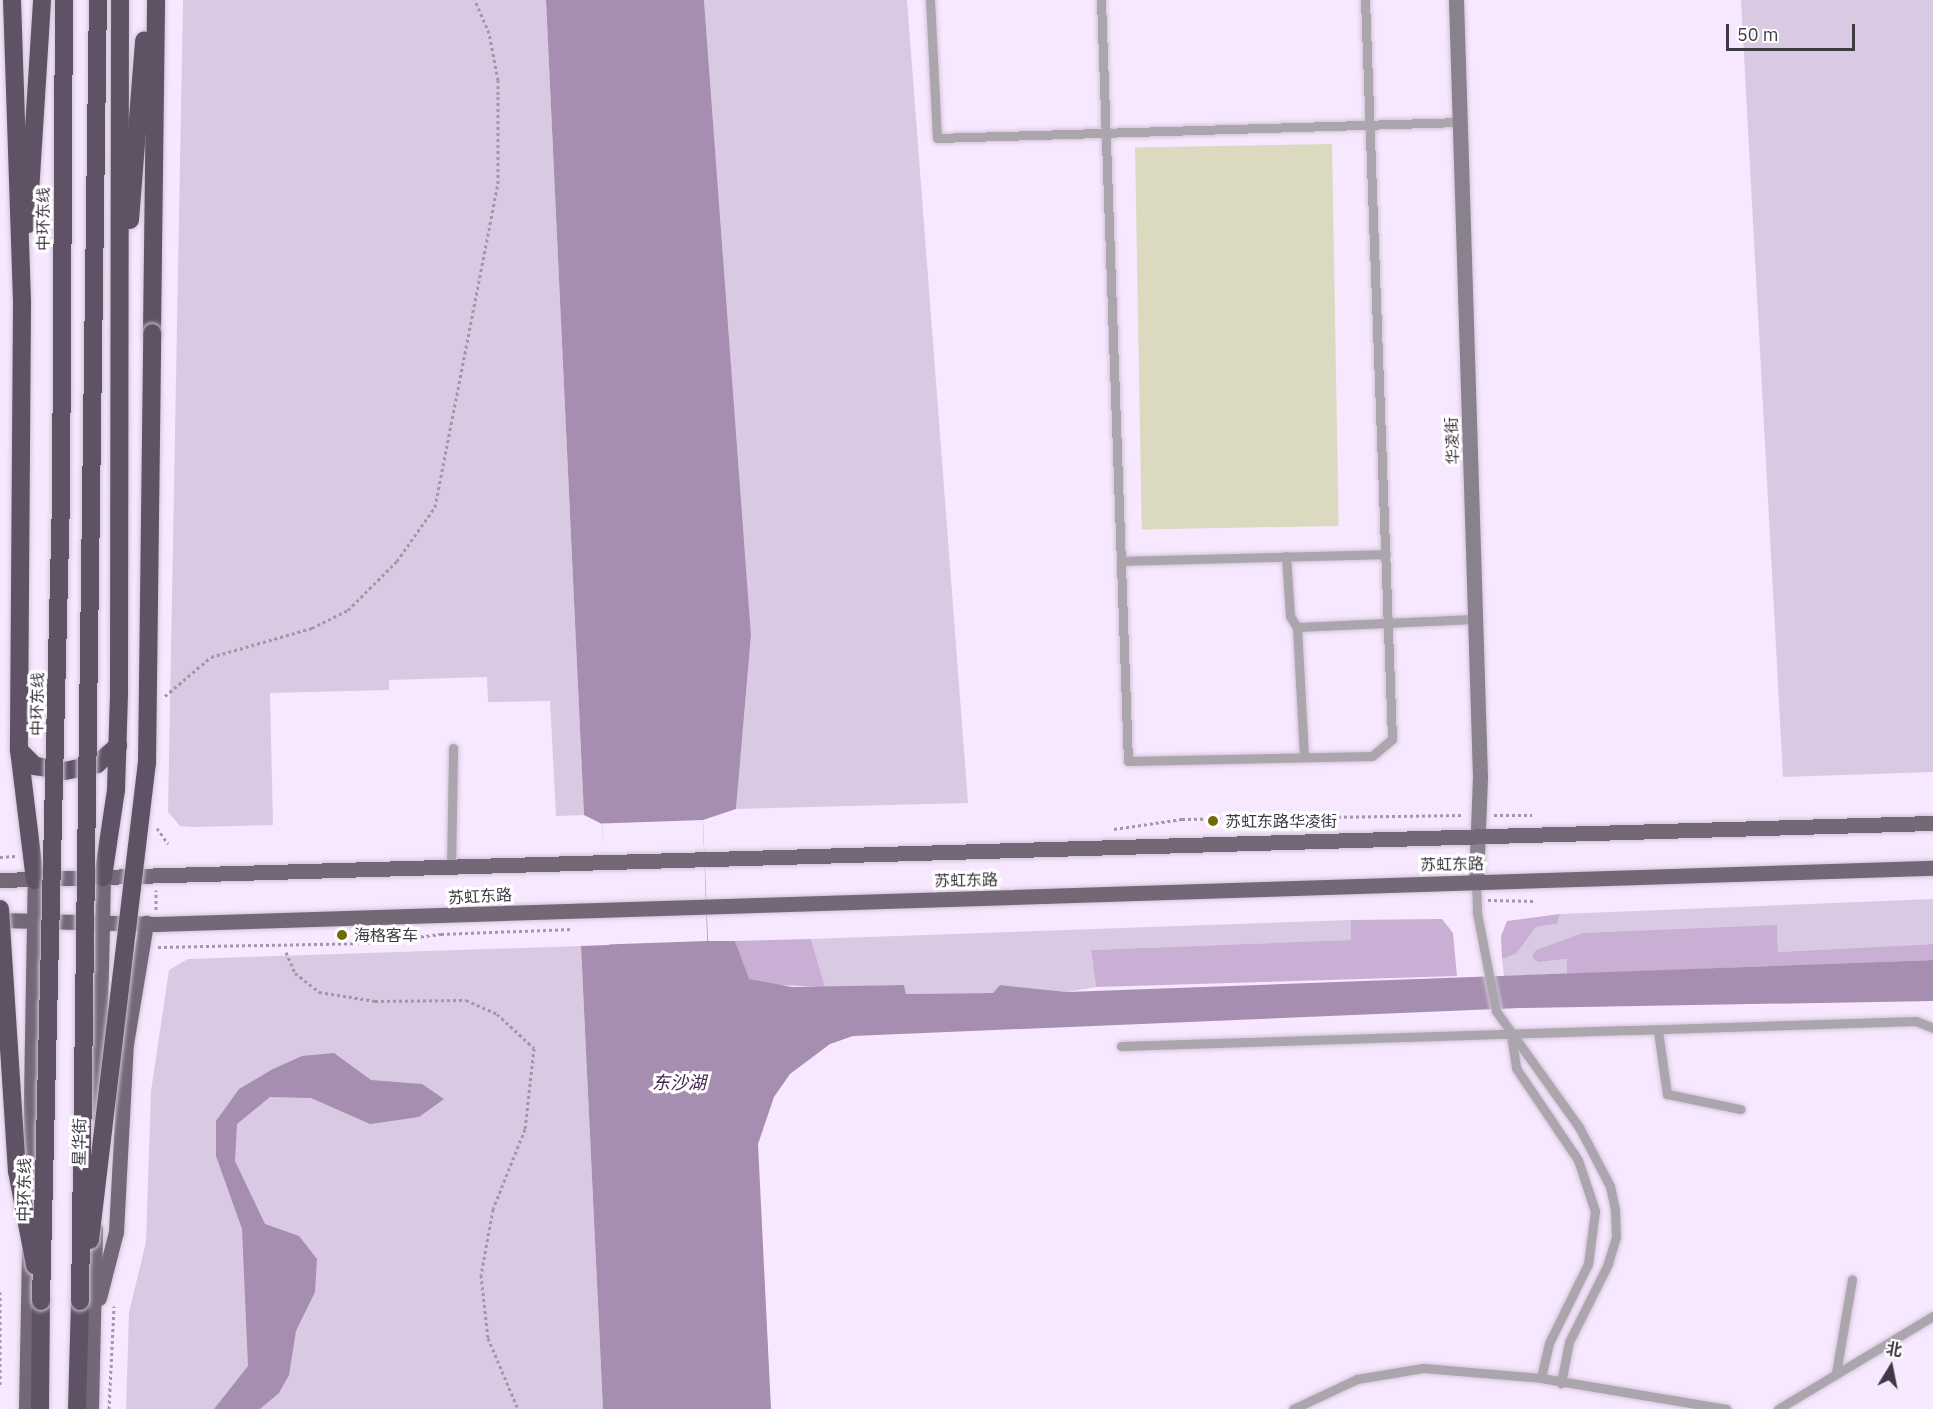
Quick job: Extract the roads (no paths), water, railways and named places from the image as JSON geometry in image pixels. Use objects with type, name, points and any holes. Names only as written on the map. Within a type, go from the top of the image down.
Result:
[{"type":"highway","points":[[0,13],[1,0]]},
{"type":"highway","points":[[12,0],[22,304],[19,750],[35,880]]},
{"type":"highway","points":[[22,304],[42,0]]},
{"type":"highway","name":"中环东线","points":[[40,1409],[61,500],[64,0]]},
{"type":"highway","points":[[77,1409],[98,0]]},
{"type":"highway","points":[[103,877],[111,844],[118,746],[120,0]]},
{"type":"highway","points":[[120,320],[148,0]]},
{"type":"highway","points":[[80,1300],[100,1173],[106,1066],[141,845],[147,764],[156,0]]},
{"type":"highway","points":[[19,750],[35,766],[65,771],[97,764],[118,746]]},
{"type":"highway","points":[[0,909],[17,1171],[41,1301]]},
{"type":"main road","name":"苏虹东路","points":[[0,880],[1933,823]]},
{"type":"main road","name":"苏虹东路","points":[[0,920],[146,923],[1933,868]]},
{"type":"main road","name":"星华街","points":[[91,1409],[103,877]]},
{"type":"main road","points":[[26,1409],[35,880]]},
{"type":"main road","points":[[93,1324],[116,1232],[126,1044],[146,923]]},
{"type":"street","name":"华凌街","points":[[1456,0],[1480,777],[1474,814],[1476,881]]},
{"type":"lane","points":[[930,0],[937,138],[1460,122]]},
{"type":"lane","points":[[1101,0],[1128,761],[1304,755],[1372,756],[1388,747],[1386,554],[1372,126],[1365,0]]},
{"type":"lane","points":[[1122,561],[1386,554]]},
{"type":"lane","points":[[1286,556],[1290,616],[1298,627],[1304,755]]},
{"type":"lane","points":[[1298,627],[1475,619]]},
{"type":"lane","points":[[451,868],[453,748]]},
{"type":"lane","points":[[1476,881],[1486,963],[1496,1011],[1511,1035],[1536,1061],[1554,1097],[1579,1127],[1610,1186],[1615,1210],[1611,1255],[1569,1342],[1561,1383]]},
{"type":"lane","points":[[1121,1046],[1916,1021],[1933,1028]]},
{"type":"lane","points":[[1658,1030],[1667,1094],[1740,1109]]},
{"type":"lane","points":[[1511,1035],[1516,1068],[1578,1160],[1596,1211],[1588,1264],[1548,1343],[1541,1378]]},
{"type":"lane","points":[[1836,1373],[1852,1279]]},
{"type":"lane","points":[[1778,1409],[1933,1316]]},
{"type":"lane","points":[[1293,1409],[1357,1378],[1422,1368],[1541,1378],[1726,1409]]},
{"type":"water","name":"东沙湖","points":[[546,0],[704,0],[751,635],[736,809],[703,820],[708,941],[735,941],[749,979],[792,987],[904,985],[906,994],[993,993],[1000,985],[1067,992],[1933,960],[1933,1001],[1520,1008],[853,1036],[830,1044],[790,1074],[774,1097],[758,1144],[771,1409],[603,1409],[581,946],[609,945],[602,824],[584,815]]},
{"type":"water","points":[[334,1053],[371,1080],[422,1084],[444,1099],[419,1117],[370,1124],[311,1098],[270,1097],[237,1124],[235,1161],[265,1224],[299,1236],[317,1259],[315,1292],[296,1331],[289,1375],[279,1393],[260,1409],[214,1409],[248,1366],[242,1229],[216,1156],[216,1121],[239,1089],[273,1069],[302,1056]]},
{"type":"place","name":"苏虹东路华凌街","points":[[1213,821]]},
{"type":"place","name":"海格客车","points":[[342,935]]}]
